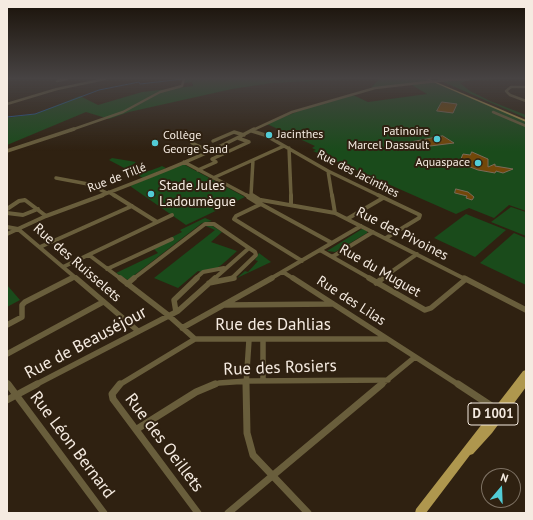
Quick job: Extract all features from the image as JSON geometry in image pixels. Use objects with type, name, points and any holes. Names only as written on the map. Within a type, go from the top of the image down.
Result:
[{"type":"main road","points":[[485,103],[526,120]]},
{"type":"main road","points":[[489,103],[526,120]]},
{"type":"main road","name":"D 1001","points":[[420,513],[463,457],[486,434],[526,373]]},
{"type":"main road","name":"D 1001","points":[[500,411],[526,381]]},
{"type":"street","points":[[7,152],[123,112],[138,103]]},
{"type":"street","name":"Rue de Tillé","points":[[7,234],[46,216],[108,193],[224,145],[292,112],[323,103]]},
{"type":"street","points":[[492,112],[526,126]]},
{"type":"street","name":"Rue des Jacinthes","points":[[252,131],[265,135],[328,170],[420,216],[386,238]]},
{"type":"street","points":[[224,145],[213,141],[234,132],[244,135]]},
{"type":"street","points":[[198,170],[216,162],[212,159],[249,142],[238,138]]},
{"type":"street","points":[[192,143],[220,155]]},
{"type":"street","points":[[214,178],[284,146]]},
{"type":"street","points":[[289,148],[291,205]]},
{"type":"street","points":[[250,196],[253,160]]},
{"type":"street","points":[[184,162],[250,196],[332,243]]},
{"type":"street","points":[[328,170],[335,213]]},
{"type":"street","points":[[56,178],[90,184],[132,206],[157,222]]},
{"type":"street","points":[[347,219],[382,198]]},
{"type":"street","points":[[7,209],[20,201],[25,200],[46,216]]},
{"type":"street","points":[[260,202],[236,216],[234,219],[302,261]]},
{"type":"street","name":"Rue des Pivoines","points":[[260,202],[291,205],[335,213],[466,278],[526,310]]},
{"type":"street","points":[[40,247],[132,206]]},
{"type":"street","points":[[7,213],[21,216],[38,209]]},
{"type":"street","points":[[63,267],[172,215]]},
{"type":"street","points":[[127,284],[204,224],[214,224],[255,252],[256,255],[236,276],[226,281],[209,283]]},
{"type":"street","points":[[7,226],[18,229]]},
{"type":"street","points":[[182,328],[283,272],[361,226]]},
{"type":"street","name":"Rue des Ruisselets","points":[[18,229],[138,331]]},
{"type":"street","points":[[332,257],[373,232]]},
{"type":"street","points":[[107,269],[172,239]]},
{"type":"street","name":"Rue de Beauséjour","points":[[7,400],[176,312],[249,248]]},
{"type":"street","name":"Rue du Muguet","points":[[320,250],[420,308],[427,310],[466,278]]},
{"type":"street","points":[[376,282],[417,254]]},
{"type":"street","name":"Rue des Dahlias","points":[[89,255],[168,316],[195,339],[387,339]]},
{"type":"street","points":[[176,312],[174,298],[197,277],[204,272],[226,268]]},
{"type":"street","name":"Rue des Lilas","points":[[283,272],[500,411]]},
{"type":"street","points":[[7,325],[22,317],[22,305],[25,302],[75,277]]},
{"type":"street","points":[[7,354],[103,302]]},
{"type":"street","points":[[224,305],[333,304]]},
{"type":"street","name":"Rue des Oeillets","points":[[195,339],[114,388],[112,394],[113,398],[198,513]]},
{"type":"street","points":[[249,340],[247,380],[247,442],[251,452],[308,513]]},
{"type":"street","points":[[263,340],[263,381]]},
{"type":"street","points":[[228,513],[416,357]]},
{"type":"street","name":"Rue des Rosiers","points":[[137,429],[201,390],[219,383],[247,380],[388,380]]},
{"type":"street","name":"Rue Léon Bernard","points":[[7,383],[104,513]]},
{"type":"green space","points":[[62,103],[95,103],[98,105],[104,103],[168,103],[129,112],[109,119],[86,112],[7,145],[7,118],[35,114]]},
{"type":"green space","points":[[324,103],[484,103],[526,121],[526,211],[509,205],[494,218],[469,208],[456,214],[313,151],[316,150],[312,148],[315,146],[267,124],[301,110]]},
{"type":"green space","points":[[492,103],[496,103],[526,115],[526,118]]},
{"type":"green space","points":[[112,158],[136,162],[130,167],[133,171],[137,172],[148,171],[162,166],[166,168],[143,178],[109,160]]},
{"type":"green space","points":[[183,164],[245,197],[186,225],[130,186]]},
{"type":"green space","points":[[511,207],[526,212],[526,236],[491,222]]},
{"type":"green space","points":[[466,214],[506,230],[475,257],[434,238]]},
{"type":"green space","points":[[205,218],[212,221],[202,223],[128,280],[116,273],[158,253],[154,249],[174,239],[172,237],[182,232],[180,230]]},
{"type":"green space","points":[[211,225],[222,232],[211,242],[237,251],[224,263],[214,269],[204,272],[198,271],[178,288],[154,278],[215,230],[206,226]]},
{"type":"green space","points":[[362,229],[367,230],[367,233],[335,252],[327,251]]},
{"type":"green space","points":[[514,233],[526,238],[526,285],[480,263]]},
{"type":"green space","points":[[259,253],[271,262],[237,278],[245,271],[248,272],[258,261],[255,260]]},
{"type":"green space","points":[[7,285],[20,300],[7,307]]},
{"type":"building","points":[[441,103],[457,104],[453,113],[437,111]]},
{"type":"building","name":"Patinoire Marcel Dassault","points":[[443,136],[454,143],[422,147],[412,142]]},
{"type":"building","name":"Aquaspace","points":[[472,152],[488,159],[488,167],[495,164],[495,166],[513,169],[503,173],[496,171],[495,173],[478,170],[465,165],[466,162],[460,161],[463,154],[470,155]]},
{"type":"building","points":[[456,189],[468,192],[474,197],[472,200],[466,198],[467,196],[455,193]]},
{"type":"waterway","points":[[7,117],[35,114],[64,103]]},
{"type":"place","name":"Jacinthes","points":[[269,135]]},
{"type":"place","name":"Patinoire Marcel Dassault","points":[[437,139]]},
{"type":"place","name":"Collège George Sand","points":[[155,143]]},
{"type":"place","name":"Aquaspace","points":[[478,163]]},
{"type":"place","name":"Stade Jules Ladoumègue","points":[[151,194]]}]
